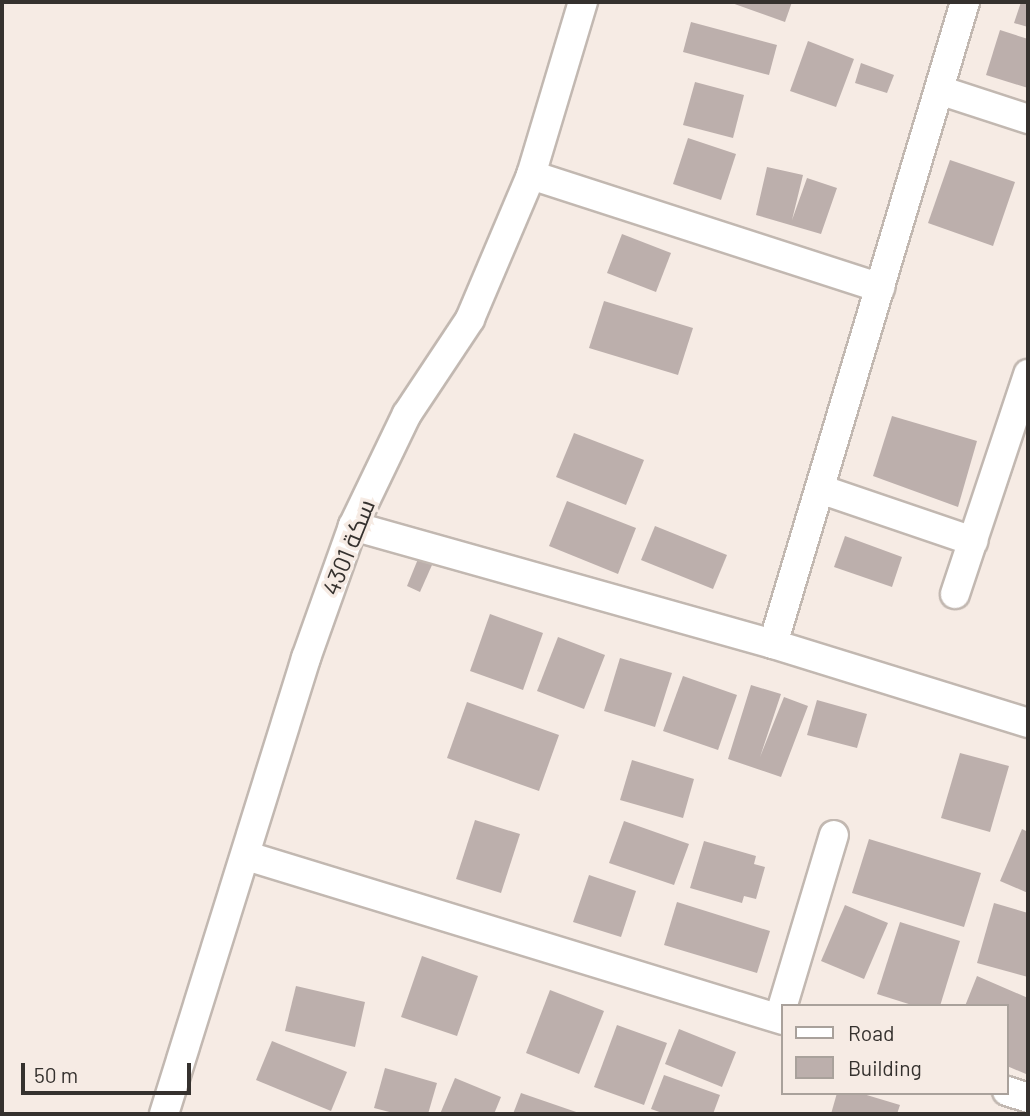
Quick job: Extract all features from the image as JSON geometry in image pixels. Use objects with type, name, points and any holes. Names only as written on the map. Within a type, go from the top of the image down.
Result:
[{"type":"street","name":"سكة 4301","points":[[164,1114],[247,856],[306,658],[353,526],[407,414],[470,319],[531,175],[583,2]]},
{"type":"street","points":[[773,644],[965,2]]},
{"type":"street","points":[[939,90],[1028,119]]},
{"type":"street","points":[[531,175],[880,288]]},
{"type":"street","points":[[955,594],[1028,374]]},
{"type":"street","points":[[820,489],[973,541]]},
{"type":"street","points":[[353,526],[773,644],[1028,723]]},
{"type":"street","points":[[785,1004],[834,835]]},
{"type":"street","points":[[247,856],[781,1019]]},
{"type":"street","points":[[1009,1092],[1028,1098]]},
{"type":"building","points":[[729,2],[792,2],[785,22]]},
{"type":"building","points":[[1021,2],[1028,2],[1028,27],[1014,23]]},
{"type":"building","points":[[691,22],[777,45],[769,75],[683,52]]},
{"type":"building","points":[[1000,30],[1028,39],[1028,88],[986,75]]},
{"type":"building","points":[[808,41],[854,59],[836,107],[790,91]]},
{"type":"building","points":[[861,63],[894,75],[887,93],[855,83]]},
{"type":"building","points":[[695,82],[744,95],[733,138],[683,125]]},
{"type":"building","points":[[688,138],[736,154],[721,200],[673,184]]},
{"type":"building","points":[[950,160],[1015,182],[993,246],[928,223]]},
{"type":"building","points":[[767,167],[803,175],[792,220],[807,178],[837,188],[821,234],[756,215]]},
{"type":"building","points":[[622,234],[671,253],[656,292],[607,273]]},
{"type":"building","points":[[604,301],[693,328],[678,375],[589,348]]},
{"type":"building","points":[[892,416],[977,441],[958,507],[873,476]]},
{"type":"building","points":[[574,433],[644,460],[626,505],[556,477]]},
{"type":"building","points":[[567,501],[636,528],[618,574],[549,546]]},
{"type":"building","points":[[655,526],[727,555],[713,589],[641,560]]},
{"type":"building","points":[[845,536],[902,557],[892,587],[834,567]]},
{"type":"building","points":[[418,559],[432,565],[420,592],[407,586]]},
{"type":"building","points":[[490,614],[543,633],[523,690],[470,671]]},
{"type":"building","points":[[558,637],[605,655],[584,709],[537,691]]},
{"type":"building","points":[[620,658],[672,673],[655,727],[604,711]]},
{"type":"building","points":[[683,676],[737,695],[718,750],[663,731]]},
{"type":"building","points":[[751,685],[781,694],[760,757],[784,697],[808,706],[781,777],[728,759]]},
{"type":"building","points":[[817,700],[867,714],[857,748],[807,735]]},
{"type":"building","points":[[467,702],[559,735],[539,791],[447,758]]},
{"type":"building","points":[[960,753],[1009,766],[990,832],[941,818]]},
{"type":"building","points":[[632,760],[694,779],[683,818],[620,800]]},
{"type":"building","points":[[475,820],[520,834],[501,893],[456,879]]},
{"type":"building","points":[[624,821],[689,844],[674,885],[609,863]]},
{"type":"building","points":[[1022,829],[1028,832],[1028,893],[1000,881]]},
{"type":"building","points":[[869,839],[981,873],[964,927],[852,893]]},
{"type":"building","points":[[704,841],[756,856],[754,864],[765,867],[756,899],[744,896],[742,903],[690,888]]},
{"type":"building","points":[[589,875],[636,891],[621,937],[573,922]]},
{"type":"building","points":[[677,902],[770,931],[757,973],[664,945]]},
{"type":"building","points":[[994,903],[1028,913],[1028,977],[977,963]]},
{"type":"building","points":[[845,905],[888,923],[864,979],[821,961]]},
{"type":"building","points":[[900,922],[960,941],[941,1004],[909,1004],[877,994]]},
{"type":"building","points":[[422,956],[478,976],[457,1036],[401,1017]]},
{"type":"building","points":[[977,976],[1028,998],[1026,1074],[1009,1067],[1009,1004],[966,1004]]},
{"type":"building","points":[[296,986],[365,1002],[355,1047],[285,1031]]},
{"type":"building","points":[[550,990],[604,1011],[579,1074],[526,1053]]},
{"type":"building","points":[[617,1025],[667,1043],[644,1105],[594,1087]]},
{"type":"building","points":[[679,1029],[736,1052],[722,1087],[665,1064]]},
{"type":"building","points":[[272,1041],[347,1072],[331,1111],[256,1080]]},
{"type":"building","points":[[385,1068],[437,1083],[428,1114],[397,1114],[374,1108]]},
{"type":"building","points":[[664,1075],[720,1095],[713,1114],[665,1114],[651,1109]]},
{"type":"building","points":[[455,1078],[501,1097],[494,1114],[440,1114]]},
{"type":"building","points":[[521,1093],[582,1114],[513,1114]]},
{"type":"building","points":[[836,1095],[867,1095],[900,1105],[897,1114],[831,1114]]}]
